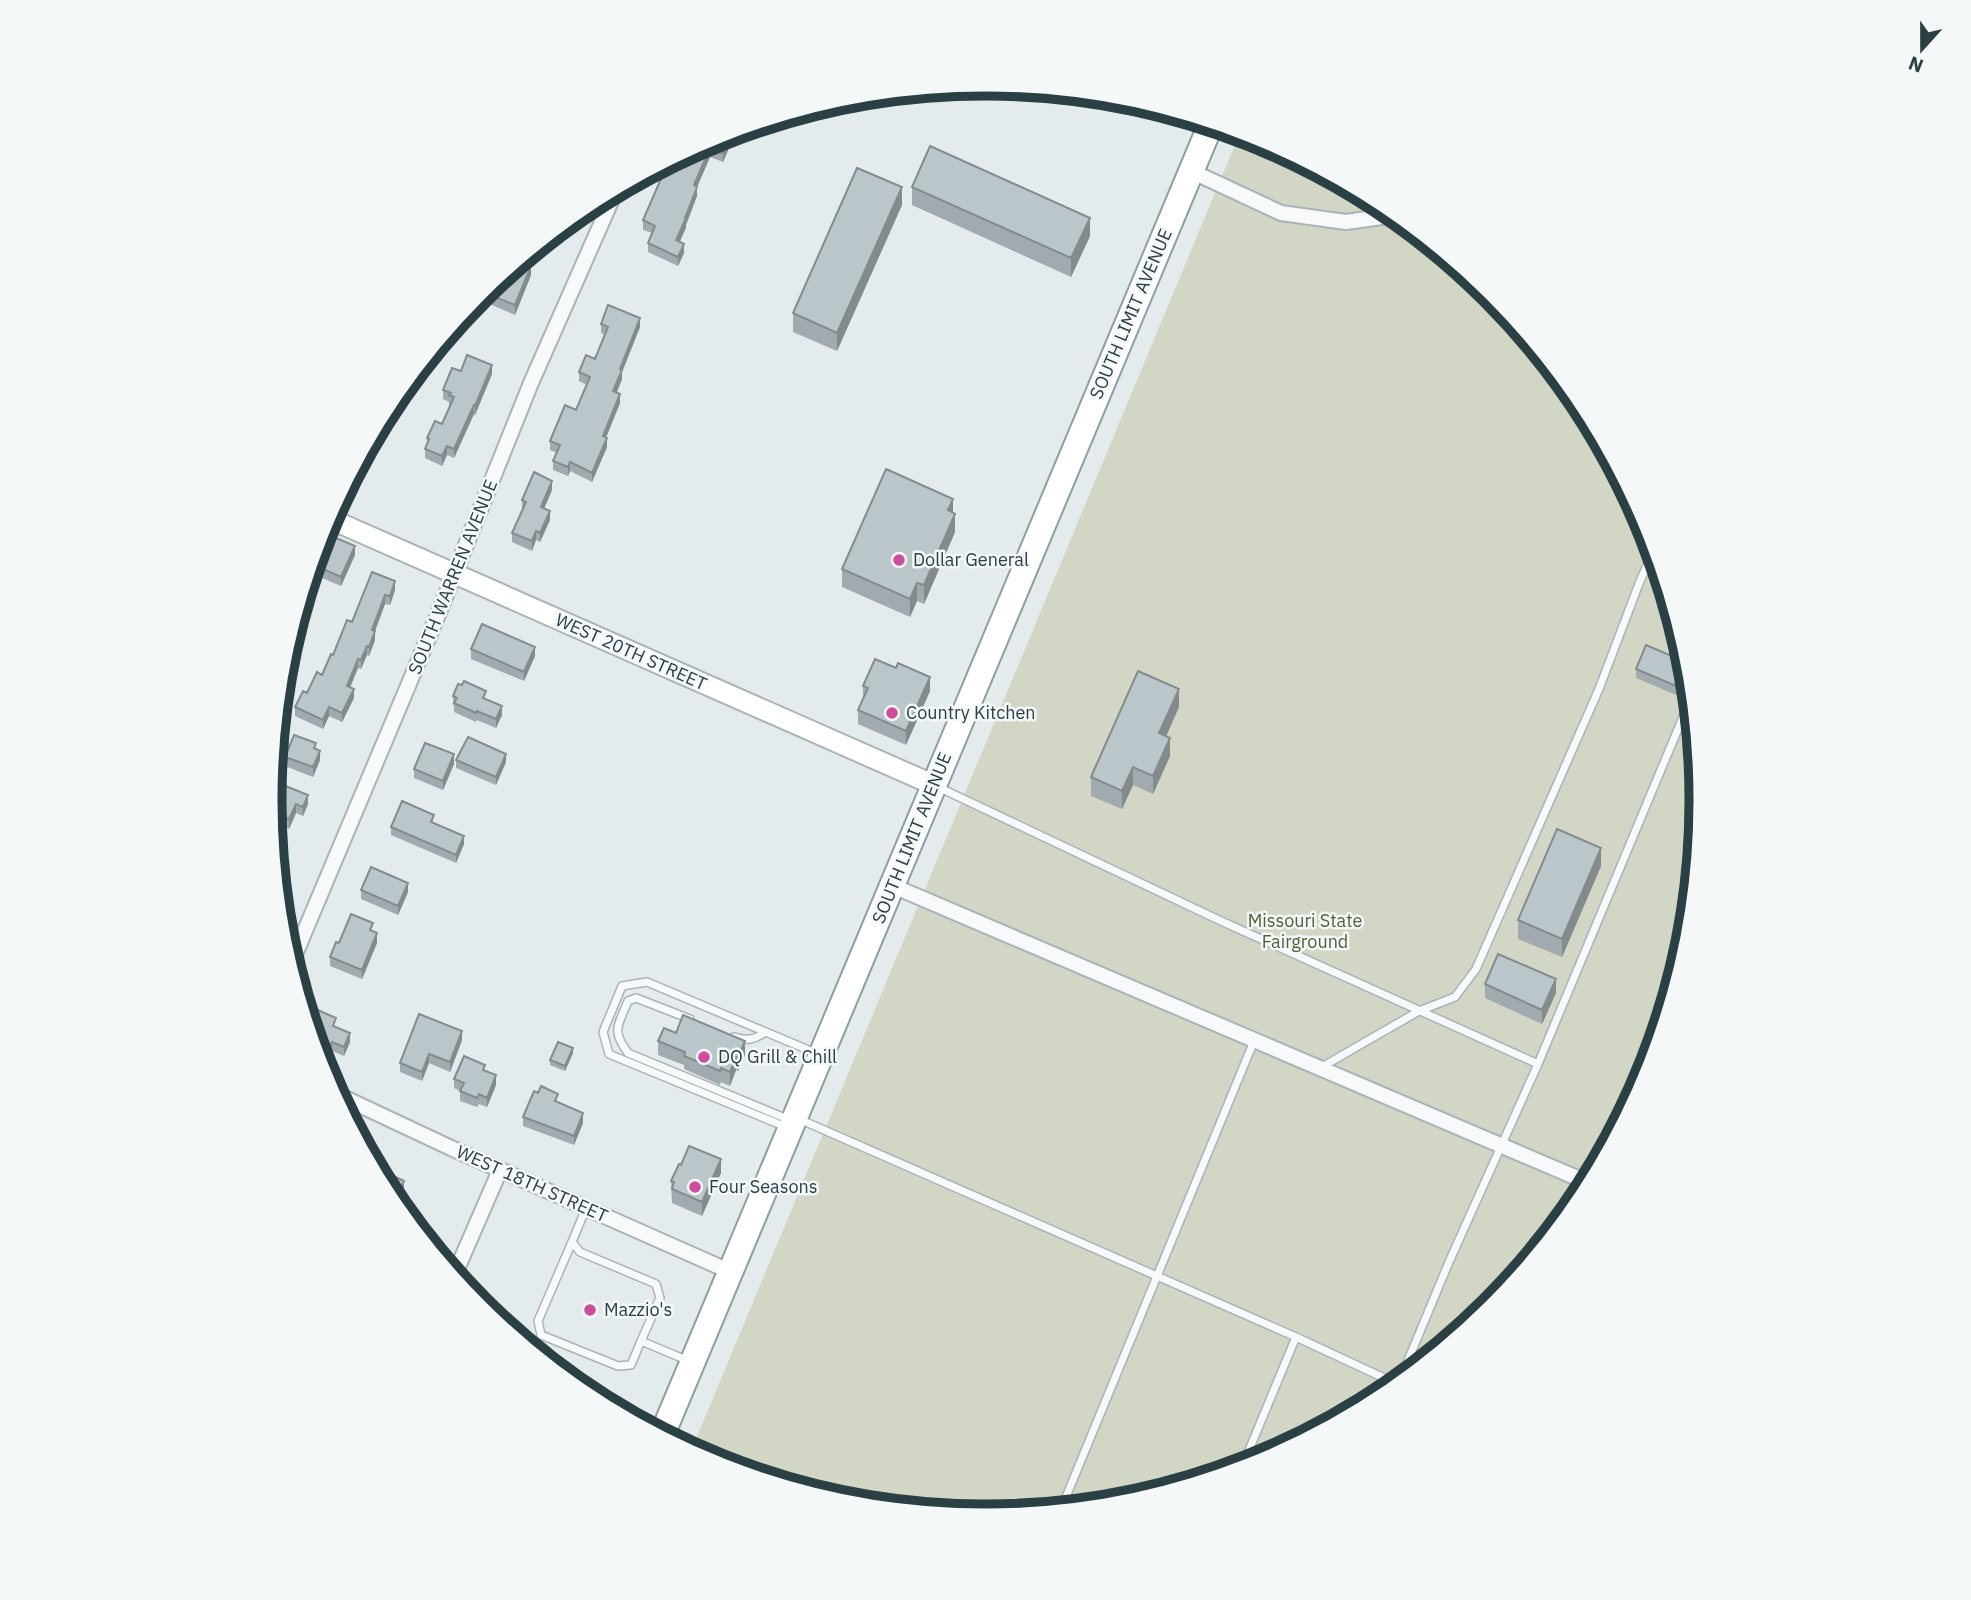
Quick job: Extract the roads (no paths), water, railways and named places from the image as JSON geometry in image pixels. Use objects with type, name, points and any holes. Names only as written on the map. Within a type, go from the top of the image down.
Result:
[{"type":"highway","name":"SOUTH LIMIT AVENUE","points":[[666,1426],[1207,133]]},
{"type":"street","points":[[1191,171],[1281,213],[1346,222],[1379,217]]},
{"type":"street","name":"SOUTH WARREN AVENUE","points":[[298,948],[454,575],[531,383],[607,207]]},
{"type":"street","name":"WEST 20TH STREET","points":[[339,523],[934,785]]},
{"type":"street","points":[[893,886],[1579,1179]]},
{"type":"street","name":"WEST 18TH STREET","points":[[349,1100],[731,1272]]},
{"type":"street","points":[[458,1266],[500,1170]]},
{"type":"lane","points":[[1320,1068],[1419,1011],[1455,997],[1476,969],[1599,689],[1648,563]]},
{"type":"lane","points":[[1406,1364],[1538,1064],[1684,715]]},
{"type":"lane","points":[[934,785],[1221,921],[1538,1064]]},
{"type":"lane","points":[[794,1123],[609,1054],[603,1032],[622,986],[647,982],[822,1056]]},
{"type":"lane","points":[[694,1021],[636,998],[628,1001],[617,1029],[618,1040],[628,1053],[1158,1276],[1386,1378]]},
{"type":"lane","points":[[729,1035],[740,1039],[756,1039],[765,1032]]},
{"type":"lane","points":[[1065,1499],[1254,1041]]},
{"type":"lane","points":[[572,1242],[580,1252],[656,1284],[660,1298],[631,1365],[618,1366],[541,1335],[538,1321],[586,1208]]},
{"type":"lane","points":[[1248,1453],[1296,1337]]},
{"type":"lane","points":[[642,1341],[693,1363]]},
{"type":"place","name":"Dollar General","points":[[899,560]]},
{"type":"place","name":"Country Kitchen","points":[[892,713]]},
{"type":"place","name":"DQ Grill & Chill","points":[[704,1057]]},
{"type":"place","name":"Four Seasons","points":[[695,1187]]},
{"type":"place","name":"Mazzio's","points":[[590,1310]]},
{"type":"park label","name":"Missouri State Fairground","points":[[1305,932]]}]
